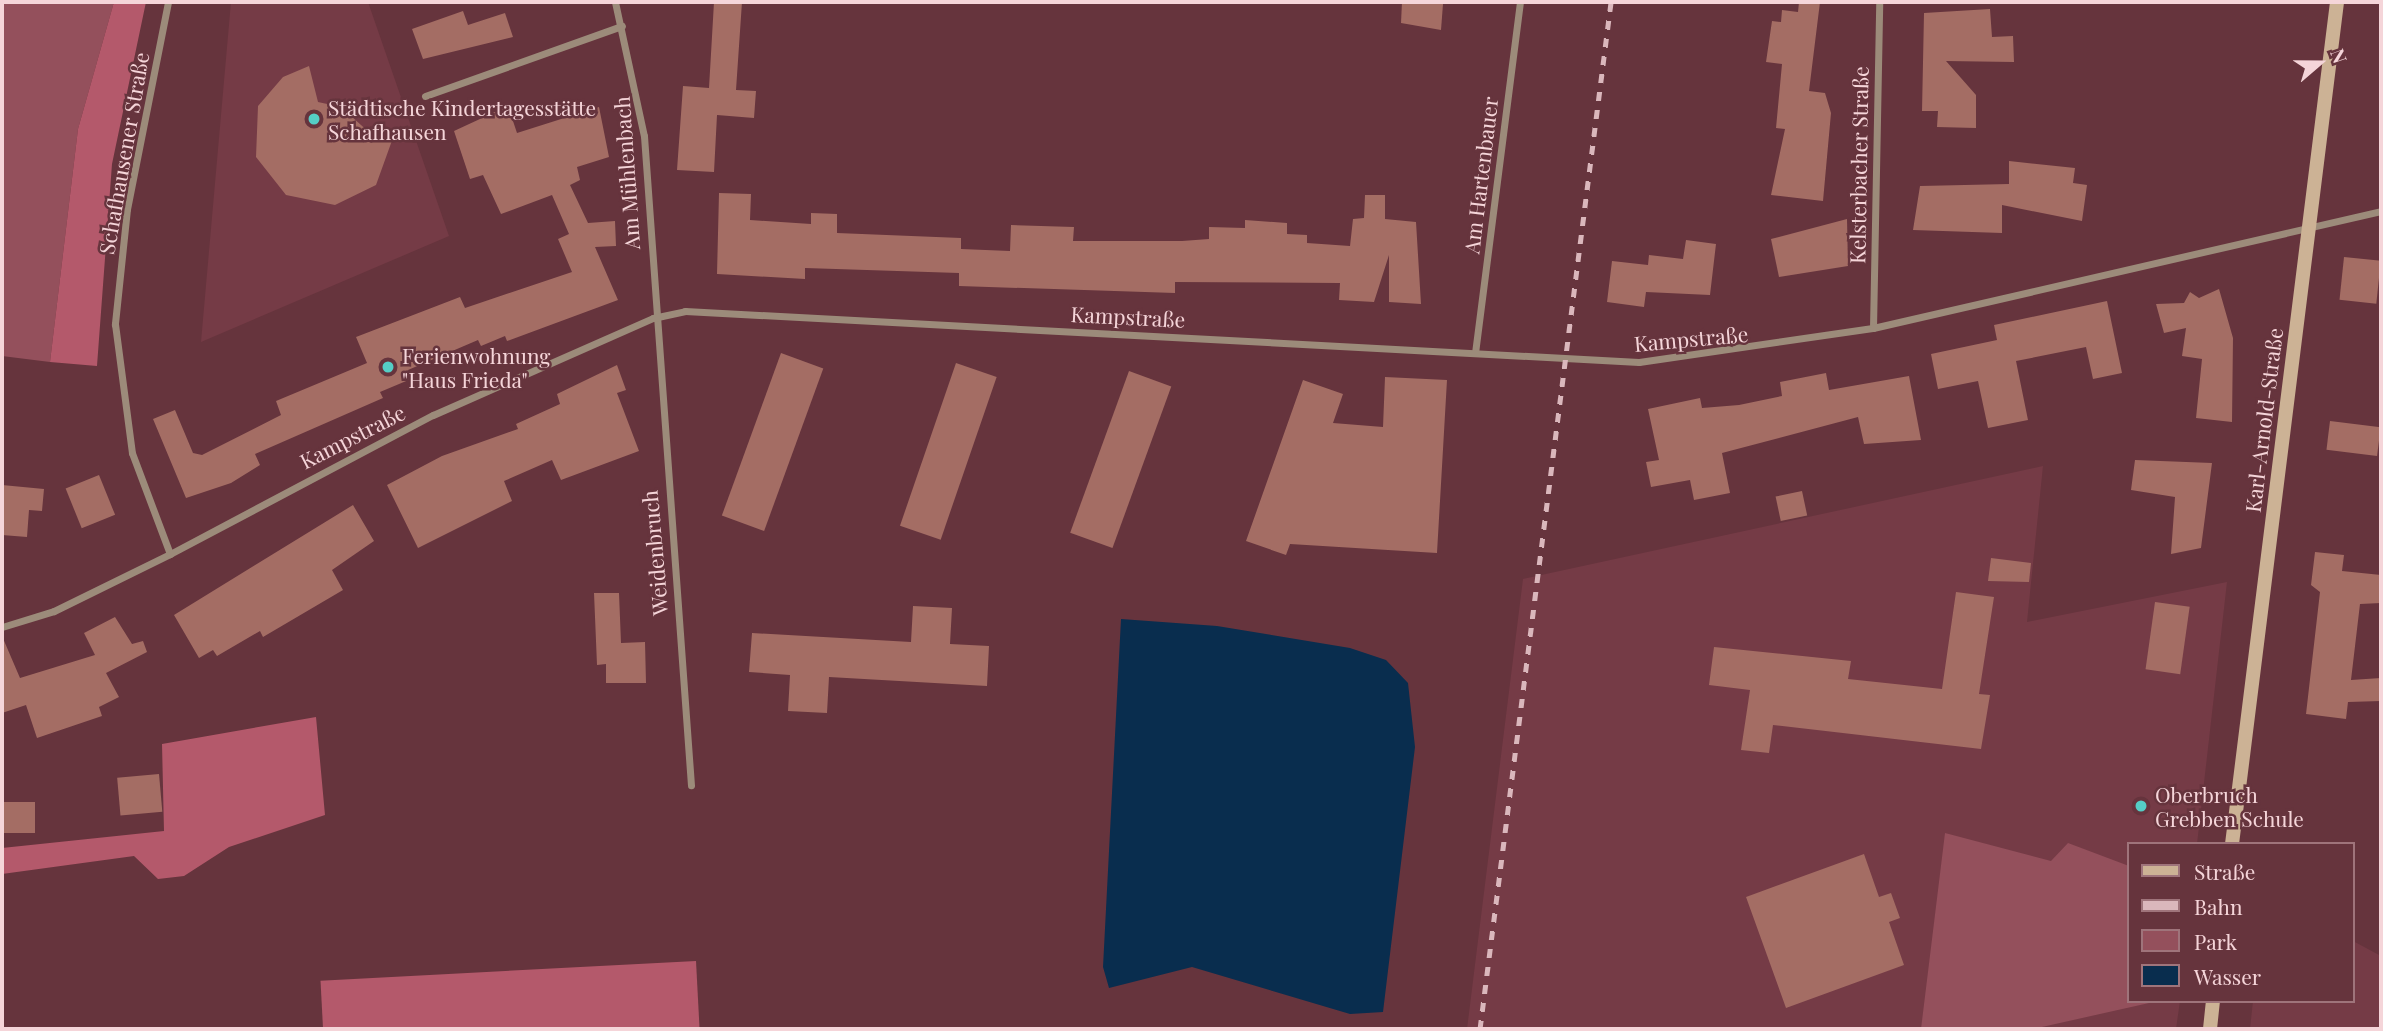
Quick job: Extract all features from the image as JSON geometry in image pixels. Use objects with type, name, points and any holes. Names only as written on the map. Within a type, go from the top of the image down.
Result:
[{"type":"main road","name":"Karl-Arnold-Straße","points":[[2232,842],[2337,2]]},
{"type":"main road","points":[[2210,1029],[2213,1003]]},
{"type":"street","name":"Schafhausener Straße","points":[[168,2],[127,209],[115,324],[132,453],[170,554]]},
{"type":"street","name":"Am Mühlenbach","points":[[615,2],[644,136],[653,318]]},
{"type":"street","name":"Am Hartenbauer","points":[[1475,353],[1520,2]]},
{"type":"street","name":"Kelsterbacher Straße","points":[[1873,328],[1879,2]]},
{"type":"street","points":[[425,96],[622,26]]},
{"type":"street","name":"Kampstraße","points":[[2,627],[54,611],[170,554],[421,421],[653,318],[716,310],[1639,362],[1873,328],[2381,211]]},
{"type":"street","name":"Weidenbruch","points":[[653,318],[691,785]]},
{"type":"shaded area","points":[[114,2],[146,2],[112,164],[97,366],[50,362],[78,129]]},
{"type":"shaded area","name":"Städtische Kindertagesstätte Schafhausen","points":[[231,2],[368,2],[449,236],[201,342]]},
{"type":"shaded area","points":[[2043,466],[2027,622],[2227,582],[2197,842],[2128,842],[2128,1003],[2180,1003],[2176,1029],[1467,1029],[1523,579]]},
{"type":"shaded area","points":[[316,717],[325,815],[229,847],[184,876],[158,879],[134,856],[2,874],[2,848],[164,831],[162,744]]},
{"type":"shaded area","points":[[2355,942],[2381,956],[2381,1029],[2250,1029],[2253,1003],[2355,1003]]},
{"type":"shaded area","points":[[696,961],[700,1029],[323,1029],[321,981]]},
{"type":"green space","points":[[2,2],[114,2],[78,129],[50,362],[2,356]]},
{"type":"green space","points":[[1945,833],[2051,861],[2068,843],[2128,866],[2128,1003],[2149,1003],[2033,1029],[1921,1029]]},
{"type":"water","points":[[1121,619],[1217,626],[1350,648],[1386,660],[1408,683],[1415,747],[1383,1012],[1350,1014],[1192,967],[1109,988],[1103,967]]},
{"type":"building","points":[[714,2],[742,2],[736,90],[756,91],[754,118],[717,115],[714,172],[677,170],[683,86],[709,88]]},
{"type":"building","points":[[1402,2],[1443,4],[1441,30],[1401,23]]},
{"type":"building","points":[[1799,2],[1820,2],[1809,91],[1825,93],[1831,113],[1823,201],[1771,195],[1785,129],[1776,128],[1782,64],[1766,62],[1772,21],[1781,22],[1782,10],[1798,12]]},
{"type":"building","points":[[1990,9],[1992,37],[2013,36],[2014,62],[1946,61],[1976,95],[1976,128],[1937,127],[1938,111],[1922,111],[1924,13]]},
{"type":"building","points":[[463,11],[468,25],[505,13],[513,37],[423,59],[412,29]]},
{"type":"building","points":[[309,66],[318,102],[341,107],[371,134],[394,135],[376,185],[335,205],[286,195],[256,157],[258,106],[283,77]]},
{"type":"building","points":[[508,106],[517,133],[599,107],[609,157],[577,167],[580,180],[570,185],[588,223],[615,221],[616,246],[595,247],[618,300],[507,341],[505,336],[481,346],[478,340],[408,370],[411,379],[380,392],[383,398],[255,454],[260,465],[231,483],[186,498],[153,419],[175,410],[193,453],[202,455],[281,415],[276,401],[367,363],[356,337],[460,297],[465,308],[572,272],[558,239],[569,234],[552,195],[501,214],[483,175],[470,179],[454,131]]},
{"type":"building","points":[[2009,161],[2075,168],[2073,183],[2087,185],[2082,221],[2002,205],[2002,233],[1913,230],[1920,186],[2009,184]]},
{"type":"building","points":[[719,193],[751,194],[750,220],[811,224],[811,213],[837,214],[837,233],[961,238],[961,249],[1010,251],[1011,225],[1074,227],[1073,241],[1182,241],[1209,239],[1209,227],[1245,228],[1245,220],[1287,223],[1287,234],[1307,235],[1307,243],[1350,246],[1353,219],[1364,218],[1365,195],[1385,195],[1385,219],[1416,222],[1421,304],[1389,302],[1389,255],[1374,302],[1339,300],[1340,283],[1175,282],[1175,293],[959,286],[959,273],[805,268],[805,279],[717,274]]},
{"type":"building","points":[[1847,219],[1848,266],[1779,277],[1771,239]]},
{"type":"building","points":[[1686,240],[1716,244],[1710,295],[1646,292],[1644,307],[1607,302],[1612,261],[1648,265],[1649,255],[1683,259]]},
{"type":"building","points":[[2344,257],[2381,261],[2376,304],[2340,300]]},
{"type":"building","points":[[2219,289],[2233,338],[2232,422],[2196,418],[2202,359],[2182,356],[2186,328],[2164,333],[2156,304],[2184,303],[2190,292],[2199,298]]},
{"type":"building","points":[[2107,301],[2122,373],[2093,379],[2086,347],[2016,361],[2028,420],[1988,428],[1978,381],[1938,389],[1931,354],[1997,340],[1994,325]]},
{"type":"building","points":[[781,353],[823,368],[764,531],[722,516]]},
{"type":"building","points":[[956,363],[997,377],[941,540],[900,526]]},
{"type":"building","points":[[617,365],[626,390],[617,393],[639,451],[561,480],[552,460],[504,481],[512,501],[418,548],[387,485],[442,456],[518,429],[516,424],[560,404],[557,394]]},
{"type":"building","points":[[1129,371],[1171,386],[1112,548],[1070,533]]},
{"type":"building","points":[[1826,373],[1829,390],[1909,376],[1921,440],[1864,444],[1858,417],[1722,453],[1730,493],[1694,500],[1690,480],[1651,487],[1646,462],[1659,460],[1648,409],[1700,398],[1702,408],[1739,405],[1782,396],[1780,382]]},
{"type":"building","points":[[1385,377],[1447,380],[1437,553],[1290,544],[1286,555],[1246,541],[1303,380],[1343,394],[1333,423],[1383,427]]},
{"type":"building","points":[[2330,421],[2381,427],[2377,456],[2326,450]]},
{"type":"building","points":[[2135,460],[2212,463],[2201,548],[2171,554],[2175,497],[2131,490]]},
{"type":"building","points":[[99,475],[115,515],[82,528],[66,488]]},
{"type":"building","points":[[2,485],[44,489],[42,511],[29,510],[27,537],[2,535]]},
{"type":"building","points":[[1802,491],[1807,515],[1781,521],[1776,497]]},
{"type":"building","points":[[353,505],[374,541],[332,570],[343,590],[263,637],[260,631],[217,656],[213,650],[199,658],[174,615]]},
{"type":"building","points":[[2315,552],[2344,555],[2342,571],[2381,575],[2381,603],[2360,604],[2351,680],[2381,678],[2381,701],[2348,702],[2346,719],[2306,714],[2320,592],[2311,585]]},
{"type":"building","points":[[1991,558],[2031,563],[2029,582],[1988,581]]},
{"type":"building","points":[[1956,592],[1994,597],[1979,694],[1990,695],[1981,749],[1773,725],[1769,753],[1741,750],[1750,690],[1709,685],[1714,647],[1851,661],[1848,679],[1942,689]]},
{"type":"building","points":[[594,593],[619,593],[621,643],[645,642],[646,683],[606,683],[606,664],[597,665]]},
{"type":"building","points":[[2155,602],[2190,607],[2180,674],[2146,669]]},
{"type":"building","points":[[913,606],[952,608],[950,644],[989,646],[987,686],[829,677],[827,713],[788,711],[790,675],[749,672],[752,633],[911,642]]},
{"type":"building","points":[[115,617],[132,644],[143,641],[147,652],[106,673],[119,697],[99,707],[102,716],[37,738],[26,705],[2,713],[2,636],[20,678],[95,655],[84,633]]},
{"type":"building","points":[[159,774],[162,812],[120,816],[117,778]]},
{"type":"building","points":[[2,802],[35,802],[35,833],[2,833]]},
{"type":"building","points":[[1864,854],[1879,897],[1891,893],[1900,918],[1889,922],[1904,965],[1786,1008],[1746,897]]},
{"type":"railway","points":[[1480,1029],[1611,2]]},
{"type":"place","name":"Städtische Kindertagesstätte Schafhausen","points":[[314,119]]},
{"type":"place","name":"Ferienwohnung \"Haus Frieda\"","points":[[388,367]]},
{"type":"place","name":"Oberbruch Grebben Schule","points":[[2141,806]]}]
